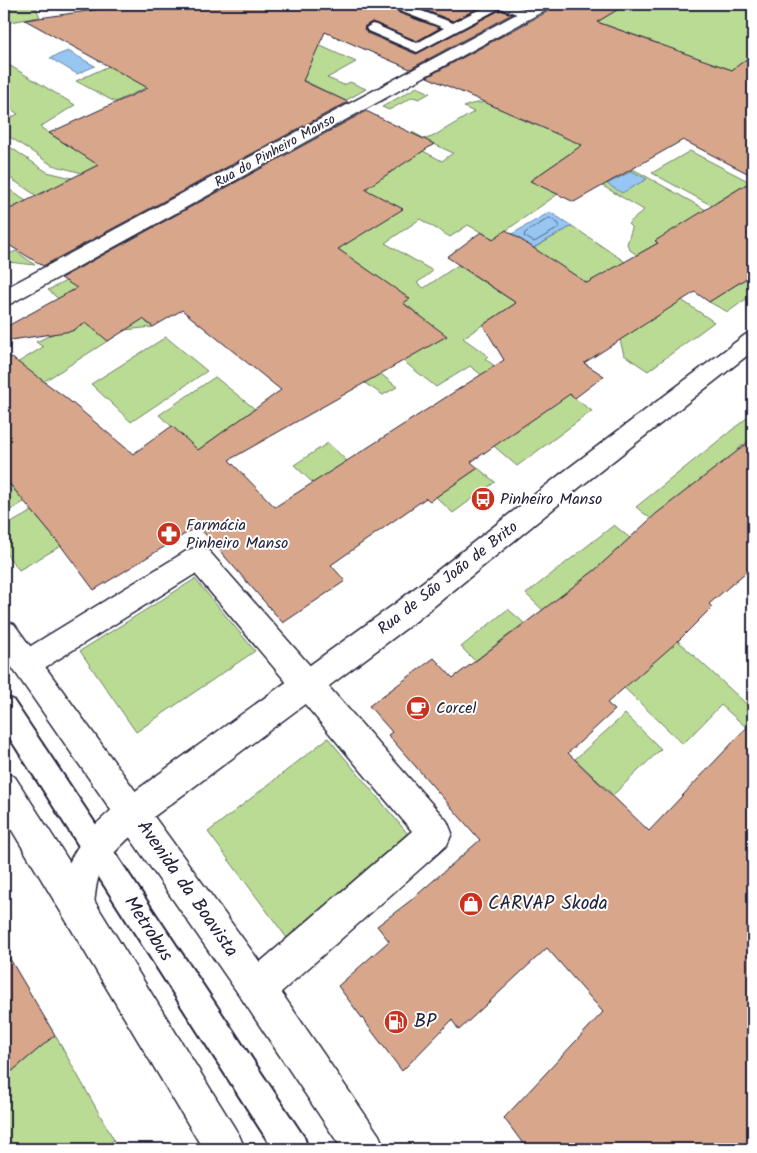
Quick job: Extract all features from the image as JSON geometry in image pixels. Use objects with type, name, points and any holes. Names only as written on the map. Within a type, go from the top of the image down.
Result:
[{"type":"street","name":"Rua do Pinheiro Manso","points":[[4,298],[546,4]]},
{"type":"street","name":"Rua de São João de Brito","points":[[78,906],[81,876],[96,849],[132,812],[406,612],[571,480],[753,340]]},
{"type":"street","points":[[26,664],[198,558],[435,833],[257,989]]},
{"type":"street","name":"Avenida da Boavista","points":[[4,633],[257,989],[365,1149]]},
{"type":"street","points":[[4,788],[78,906],[225,1149]]},
{"type":"lane","points":[[412,4],[404,8],[454,28]]},
{"type":"lane","points":[[372,28],[417,48],[498,4]]},
{"type":"lane","points":[[502,4],[528,14]]},
{"type":"lane","name":"Metrobus","points":[[4,708],[292,1149]]},
{"type":"green space","points":[[4,4],[34,4],[40,17],[4,23]]},
{"type":"green space","points":[[620,4],[641,4],[652,7],[658,4],[753,4],[753,55],[732,70],[714,64],[706,72],[721,78],[703,91],[731,104],[753,93],[753,115],[746,111],[720,127],[680,107],[698,94],[672,83],[657,94],[632,84],[625,88],[621,87],[613,92],[595,85],[613,73],[622,77],[633,69],[625,66],[636,57],[603,45],[616,34],[655,48],[660,44],[597,22],[615,11],[611,9]]},
{"type":"green space","points":[[303,38],[356,62],[327,78],[344,85],[350,82],[366,89],[345,101],[293,75]]},
{"type":"green space","points":[[492,45],[548,66],[576,48],[599,56],[588,63],[595,66],[569,84],[587,91],[577,98],[629,121],[581,155],[574,151],[531,180],[558,194],[494,239],[468,225],[450,237],[420,219],[385,243],[433,271],[417,283],[424,288],[458,265],[516,303],[463,338],[488,356],[485,359],[527,389],[535,383],[550,393],[559,387],[592,411],[517,466],[488,441],[506,428],[513,433],[536,417],[470,366],[436,387],[397,356],[439,331],[404,303],[345,345],[397,387],[383,395],[354,376],[330,356],[316,366],[293,349],[326,327],[323,324],[355,303],[359,305],[389,285],[285,212],[307,199],[332,213],[368,189],[314,158],[253,192],[242,185],[322,138],[333,143],[331,145],[343,152],[358,158],[364,158],[377,153],[400,165],[423,151],[442,161],[453,153],[434,144],[428,148],[405,137],[412,132],[425,139],[432,137],[474,112],[464,107],[502,99],[511,103],[543,83],[478,53]],"holes":[[[524,101],[568,121],[569,121],[556,130],[539,122],[535,125],[519,118],[523,115],[511,109]],[[366,213],[381,222],[365,232],[350,223]]]},
{"type":"green space","points":[[4,62],[75,105],[40,127],[67,145],[141,144],[82,173],[52,165],[4,133],[4,121],[18,114],[4,104]]},
{"type":"green space","points":[[109,66],[156,83],[115,102],[76,81]]},
{"type":"green space","points":[[417,87],[430,93],[419,99],[413,97],[389,110],[382,107]]},
{"type":"green space","points":[[4,143],[47,172],[72,178],[55,208],[4,174]]},
{"type":"green space","points":[[690,151],[750,182],[717,202],[753,222],[753,228],[652,173]]},
{"type":"green space","points":[[633,169],[724,220],[698,236],[753,269],[753,274],[679,231],[637,255],[630,250],[627,244],[632,228],[628,224],[644,210],[601,185]]},
{"type":"green space","points":[[4,186],[26,201],[5,212]]},
{"type":"green space","points":[[572,226],[714,322],[648,371],[624,355],[620,340],[627,300],[594,279],[572,293],[508,263]]},
{"type":"green space","points":[[16,251],[35,265],[8,262],[4,265],[4,256]]},
{"type":"green space","points":[[745,279],[753,283],[753,294],[728,312],[709,302]]},
{"type":"green space","points":[[66,281],[126,288],[147,323],[153,327],[125,330],[43,382],[17,363],[43,347],[36,342],[59,331],[62,302],[48,290]]},
{"type":"green space","points":[[166,337],[207,371],[131,422],[91,384]]},
{"type":"green space","points":[[215,377],[255,409],[198,450],[159,415]]},
{"type":"green space","points":[[753,413],[753,437],[737,450],[753,462],[753,493],[717,467],[651,519],[636,507]]},
{"type":"green space","points":[[328,443],[347,461],[313,483],[294,465]]},
{"type":"green space","points":[[478,468],[495,482],[453,513],[436,497]]},
{"type":"green space","points":[[4,477],[24,502],[4,514]]},
{"type":"green space","points":[[32,511],[61,546],[19,570],[4,551],[4,527]]},
{"type":"green space","points":[[614,525],[630,538],[595,570],[550,605],[678,641],[753,710],[753,721],[747,728],[721,705],[683,744],[526,594]]},
{"type":"green space","points":[[195,579],[255,651],[136,732],[80,651]]},
{"type":"green space","points":[[508,609],[524,623],[475,661],[461,647]]},
{"type":"green space","points":[[625,714],[661,749],[613,795],[575,759]]},
{"type":"green space","points":[[328,738],[408,834],[287,938],[208,832]]},
{"type":"green space","points":[[55,1035],[114,1140],[104,1149],[4,1149],[4,1078]]},
{"type":"water","points":[[68,51],[95,66],[77,74],[50,58]]},
{"type":"water","points":[[632,171],[647,179],[622,193],[607,184]]},
{"type":"water","points":[[550,212],[572,226],[533,248],[512,234]]},
{"type":"building","points":[[136,4],[400,4],[396,8],[399,13],[440,28],[417,41],[372,22],[365,26],[364,29],[367,33],[416,54],[500,10],[512,14],[410,69],[325,32],[303,81],[348,102],[43,266],[4,242],[4,212],[98,165],[49,133],[148,88],[25,20]]},
{"type":"building","points":[[420,4],[495,4],[482,7],[453,21],[417,7]]},
{"type":"building","points":[[556,4],[627,4],[597,22],[732,70],[753,54],[753,176],[683,140],[574,202],[530,181],[582,145],[427,77],[552,9]]},
{"type":"building","points":[[366,111],[434,144],[365,189],[403,209],[338,249],[410,299],[403,303],[447,336],[229,460],[275,507],[504,360],[483,325],[516,303],[447,257],[481,232],[493,239],[506,230],[587,283],[658,243],[655,241],[753,180],[753,274],[709,302],[695,292],[584,363],[604,376],[575,398],[570,394],[471,462],[478,468],[430,501],[426,498],[331,565],[345,581],[283,623],[198,526],[94,590],[61,546],[4,477],[4,352],[65,397],[133,454],[172,426],[198,450],[281,390],[182,310],[153,327],[143,319],[108,341],[86,323],[72,331],[4,341],[4,328],[77,288],[61,278]]},
{"type":"building","points":[[753,439],[753,566],[709,604],[712,607],[678,641],[607,703],[615,710],[568,753],[649,831],[753,721],[753,1149],[527,1149],[504,1118],[603,1012],[547,948],[459,1030],[452,1020],[402,1071],[338,986],[389,941],[377,926],[410,901],[480,840],[388,735],[392,732],[369,706],[434,658],[453,678],[595,570],[657,513]]},
{"type":"building","points":[[4,949],[55,1035],[4,1078]]},
{"type":"place","name":"Pinheiro Manso","points":[[483,499]]},
{"type":"place","name":"Farmácia Pinheiro Manso","points":[[169,534]]},
{"type":"place","name":"Corcel","points":[[418,708]]},
{"type":"place","name":"CARVAP Skoda","points":[[471,904]]},
{"type":"place","name":"BP","points":[[396,1022]]}]
